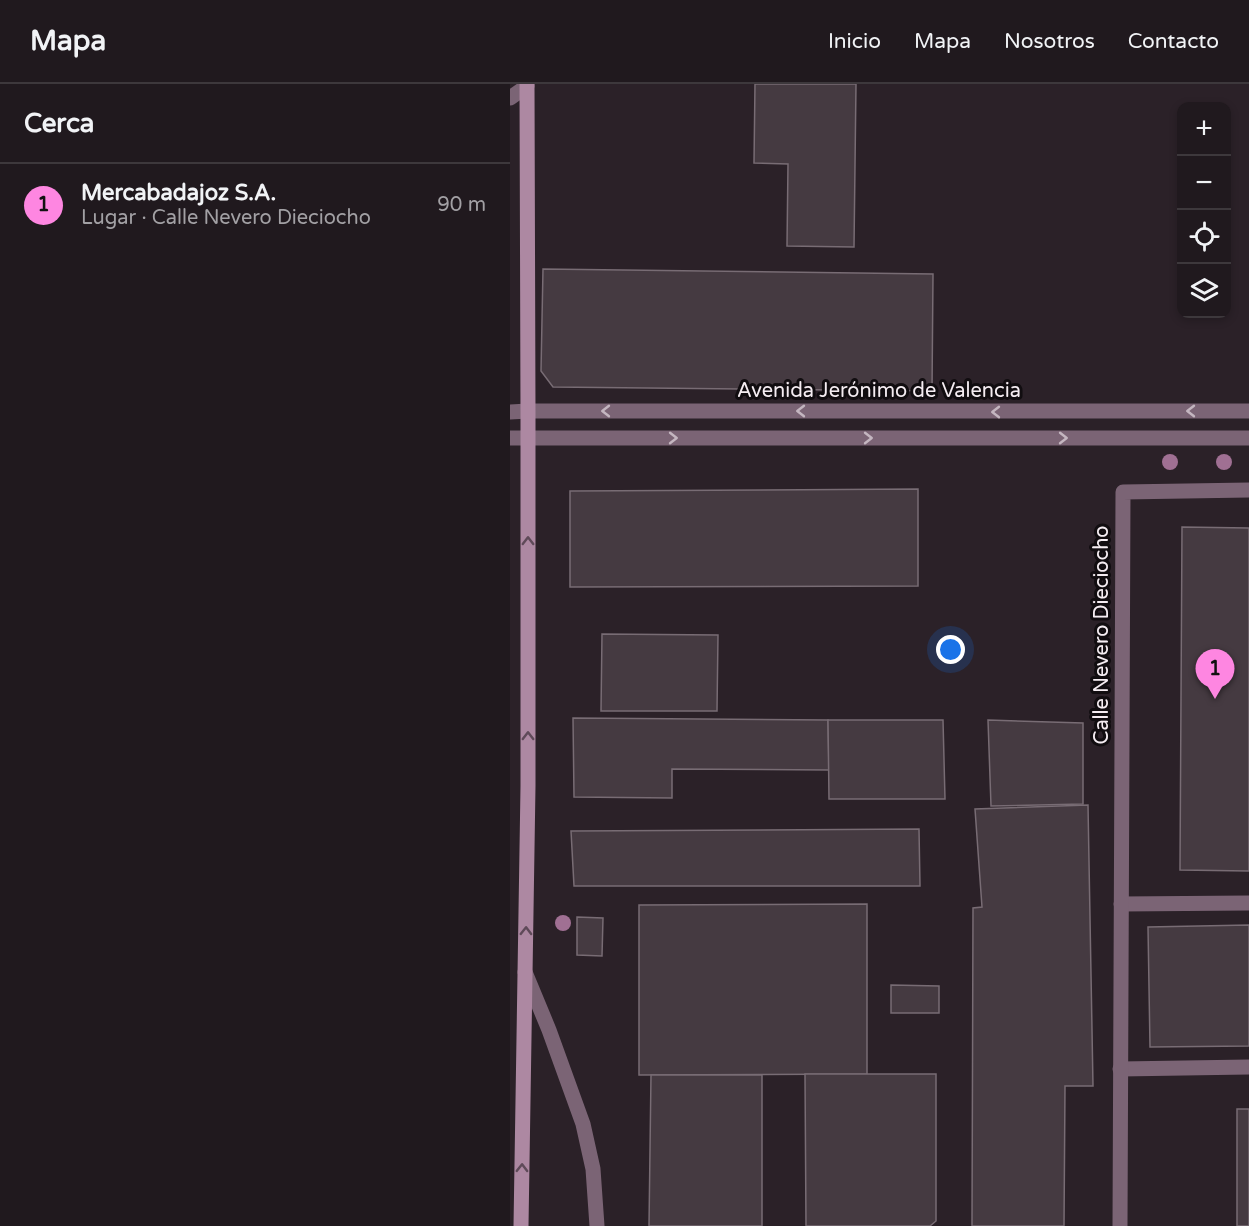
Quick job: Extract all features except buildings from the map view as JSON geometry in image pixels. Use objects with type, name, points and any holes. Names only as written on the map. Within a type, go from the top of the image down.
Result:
[{"type":"main road","points":[[521,1226],[528,786],[526,85]]},
{"type":"street","points":[[510,98],[526,85]]},
{"type":"street","name":"Avenida Jerónimo de Valencia","points":[[510,412],[1249,411]]},
{"type":"street","points":[[510,438],[1249,438]]},
{"type":"street","name":"Calle Nevero Dieciocho","points":[[1120,1226],[1123,492],[1249,490]]},
{"type":"street","points":[[1121,904],[1249,903]]},
{"type":"street","points":[[525,972],[583,1124],[593,1169],[597,1226]]},
{"type":"street","points":[[1120,1069],[1249,1067]]},
{"type":"place","name":"Mercabadajoz S.A.","points":[[1215,699]]}]
